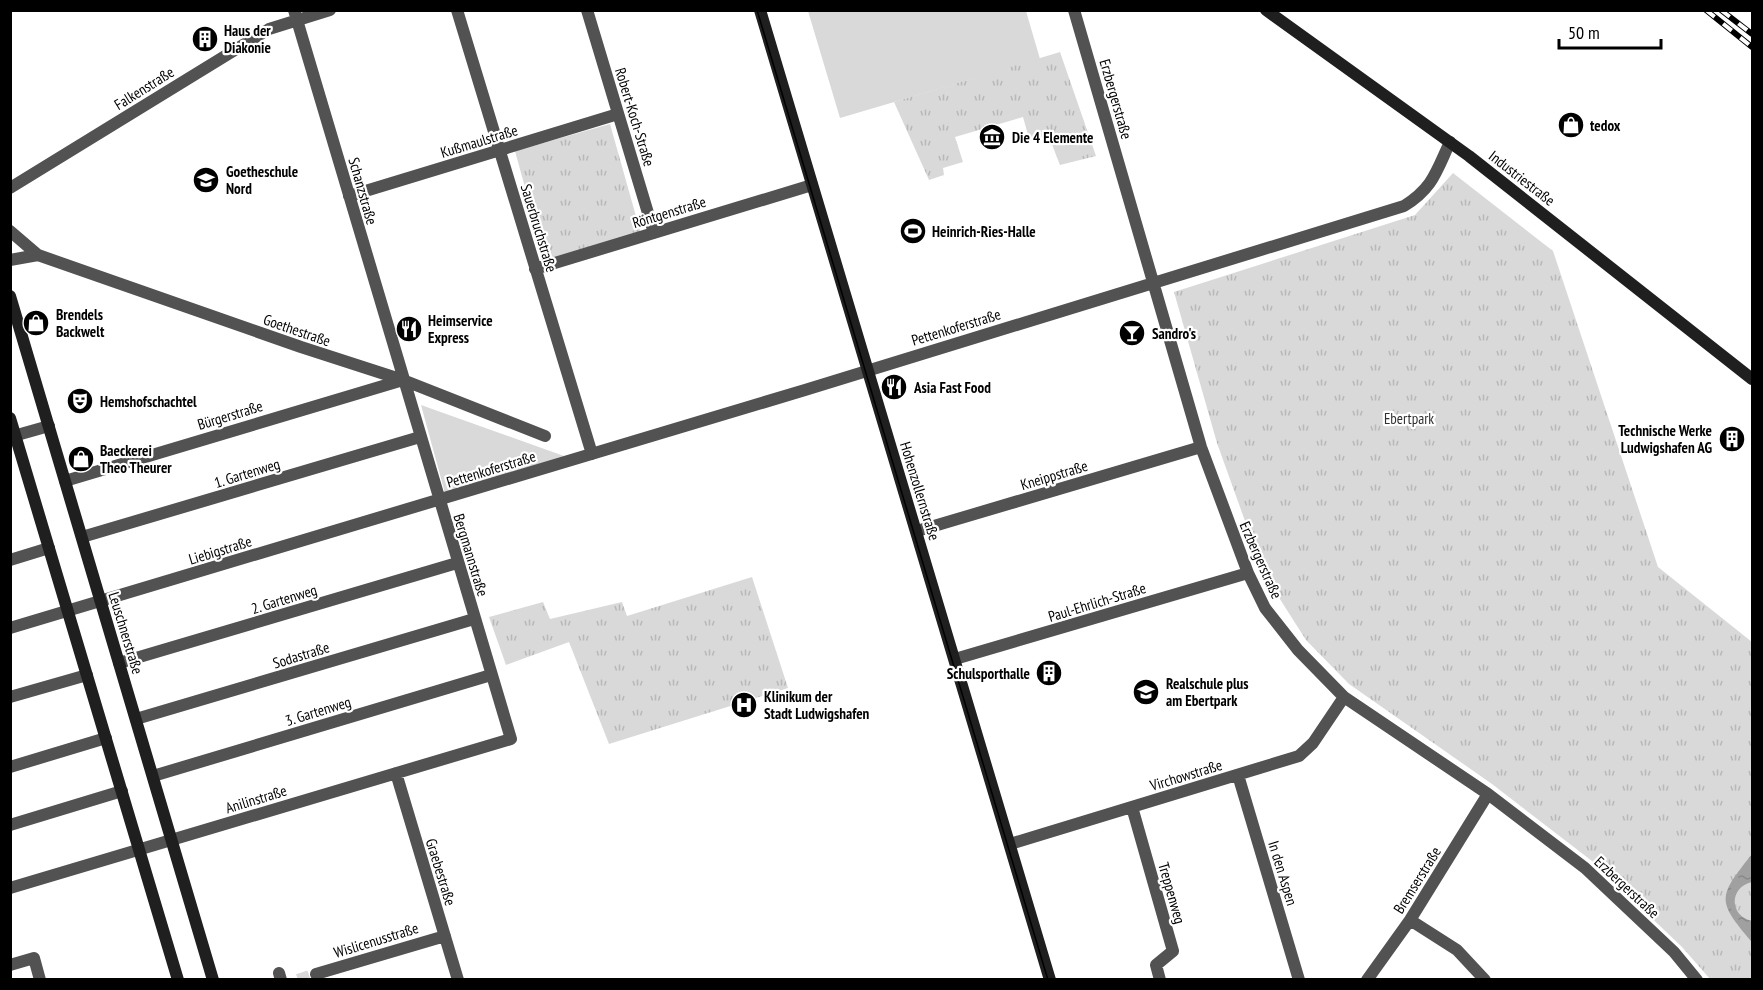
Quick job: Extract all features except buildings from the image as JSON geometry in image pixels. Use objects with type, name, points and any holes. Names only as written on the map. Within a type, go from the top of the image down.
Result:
[{"type":"street","name":"Falkenstraße","points":[[10,188],[269,29],[296,15],[330,10]]},
{"type":"street","name":"Sauerbruchstraße","points":[[457,10],[592,454]]},
{"type":"street","name":"Robert-Koch-Straße","points":[[587,10],[654,233]]},
{"type":"street","name":"Hohenzollernstraße","points":[[760,10],[1050,980]]},
{"type":"street","name":"Erzbergerstraße","points":[[1074,10],[1201,447],[1248,573],[1265,608],[1298,650],[1344,697],[1488,794],[1585,868],[1667,945],[1697,980]]},
{"type":"street","name":"Industriestraße","points":[[1266,10],[1450,142],[1752,379]]},
{"type":"street","name":"Schanzstraße","points":[[296,15],[403,380]]},
{"type":"street","name":"Kußmaulstraße","points":[[349,196],[618,114]]},
{"type":"street","name":"Pettenkoferstraße","points":[[439,501],[1404,206],[1420,196],[1430,183],[1450,142]]},
{"type":"street","name":"Röntgenstraße","points":[[535,268],[812,185]]},
{"type":"street","name":"Goethestraße","points":[[10,231],[38,255],[403,380],[545,436]]},
{"type":"street","name":"Goethestraße","points":[[10,260],[38,255]]},
{"type":"street","name":"Leuschnerstraße","points":[[10,296],[213,980]]},
{"type":"street","name":"Bergmannstraße","points":[[403,380],[511,739]]},
{"type":"street","name":"Bürgerstraße","points":[[65,481],[403,380]]},
{"type":"street","points":[[10,418],[13,436],[50,548],[178,980]]},
{"type":"street","points":[[13,436],[49,426]]},
{"type":"street","name":"1. Gartenweg","points":[[82,537],[420,437]]},
{"type":"street","name":"Kneippstraße","points":[[917,531],[1201,447]]},
{"type":"street","name":"Liebigstraße","points":[[10,628],[439,501]]},
{"type":"street","points":[[10,560],[50,548]]},
{"type":"street","name":"2. Gartenweg","points":[[120,663],[457,563]]},
{"type":"street","name":"Paul-Ehrlich-Straße","points":[[955,659],[1248,573]]},
{"type":"street","name":"Sodastraße","points":[[136,719],[474,619]]},
{"type":"street","points":[[10,697],[87,675]]},
{"type":"street","name":"3. Gartenweg","points":[[153,776],[491,675]]},
{"type":"street","name":"Virchowstraße","points":[[1010,844],[1299,756],[1313,743],[1344,697]]},
{"type":"street","points":[[10,767],[106,738]]},
{"type":"street","name":"Anilinstraße","points":[[10,888],[511,739]]},
{"type":"street","name":"Graebestraße","points":[[396,773],[458,980]]},
{"type":"street","name":"In den Aspen","points":[[1238,775],[1299,980]]},
{"type":"street","points":[[10,825],[122,791]]},
{"type":"street","name":"Bremserstraße","points":[[1367,980],[1410,920],[1488,794]]},
{"type":"street","name":"Treppenweg","points":[[1132,807],[1173,951],[1156,965],[1160,980]]},
{"type":"street","points":[[1410,920],[1456,950],[1485,980]]},
{"type":"street","name":"Wislicenusstraße","points":[[316,974],[445,936]]},
{"type":"street","points":[[10,965],[34,958],[40,980]]},
{"type":"green space","points":[[808,11],[1026,11],[1040,59],[840,118]]},
{"type":"green space","points":[[1060,52],[1096,156],[1060,165],[1049,137],[1030,142],[1023,117],[955,137],[963,162],[943,168],[944,175],[929,180],[894,102]]},
{"type":"green space","points":[[610,124],[641,234],[545,260],[515,151]]},
{"type":"green space","name":"Ebertpark","points":[[1453,173],[1553,251],[1658,567],[1752,642],[1752,979],[1710,979],[1682,947],[1592,861],[1492,784],[1349,684],[1306,640],[1264,574],[1217,443],[1174,292],[1415,215]]},
{"type":"green space","points":[[421,405],[564,456],[445,493]]},
{"type":"green space","points":[[752,577],[788,688],[609,744],[569,642],[506,665],[489,617],[543,602],[550,619],[622,602],[627,616]]},
{"type":"water","points":[[1752,854],[1752,882],[1739,890],[1735,902],[1739,914],[1752,921],[1752,942],[1732,917],[1726,898],[1733,880]]},
{"type":"tunnel","points":[[298,980],[316,974]]},
{"type":"tram line","points":[[757,10],[1048,980]]},
{"type":"railway","points":[[1706,10],[1752,47]]},
{"type":"railway","points":[[1721,10],[1752,34]]},
{"type":"place","name":"Haus der Diakonie","points":[[205,39]]},
{"type":"place","name":"tedox","points":[[1571,125]]},
{"type":"place","name":"Die 4 Elemente","points":[[992,137]]},
{"type":"place","name":"Goetheschule Nord","points":[[206,180]]},
{"type":"place","name":"Heinrich-Ries-Halle","points":[[913,231]]},
{"type":"place","name":"Brendels Backwelt","points":[[36,323]]},
{"type":"place","name":"Heimservice Express","points":[[409,329]]},
{"type":"place","name":"Sandro's","points":[[1132,333]]},
{"type":"place","name":"Asia Fast Food","points":[[894,387]]},
{"type":"place","name":"Hemshofschachtel","points":[[80,401]]},
{"type":"place","name":"Technische Werke Ludwigshafen AG","points":[[1732,439]]},
{"type":"place","name":"Baeckerei Theo Theurer","points":[[81,459]]},
{"type":"place","name":"Schulsporthalle","points":[[1049,673]]},
{"type":"place","name":"Realschule plus am Ebertpark","points":[[1146,692]]},
{"type":"place","name":"Klinikum der Stadt Ludwigshafen","points":[[744,705]]}]
